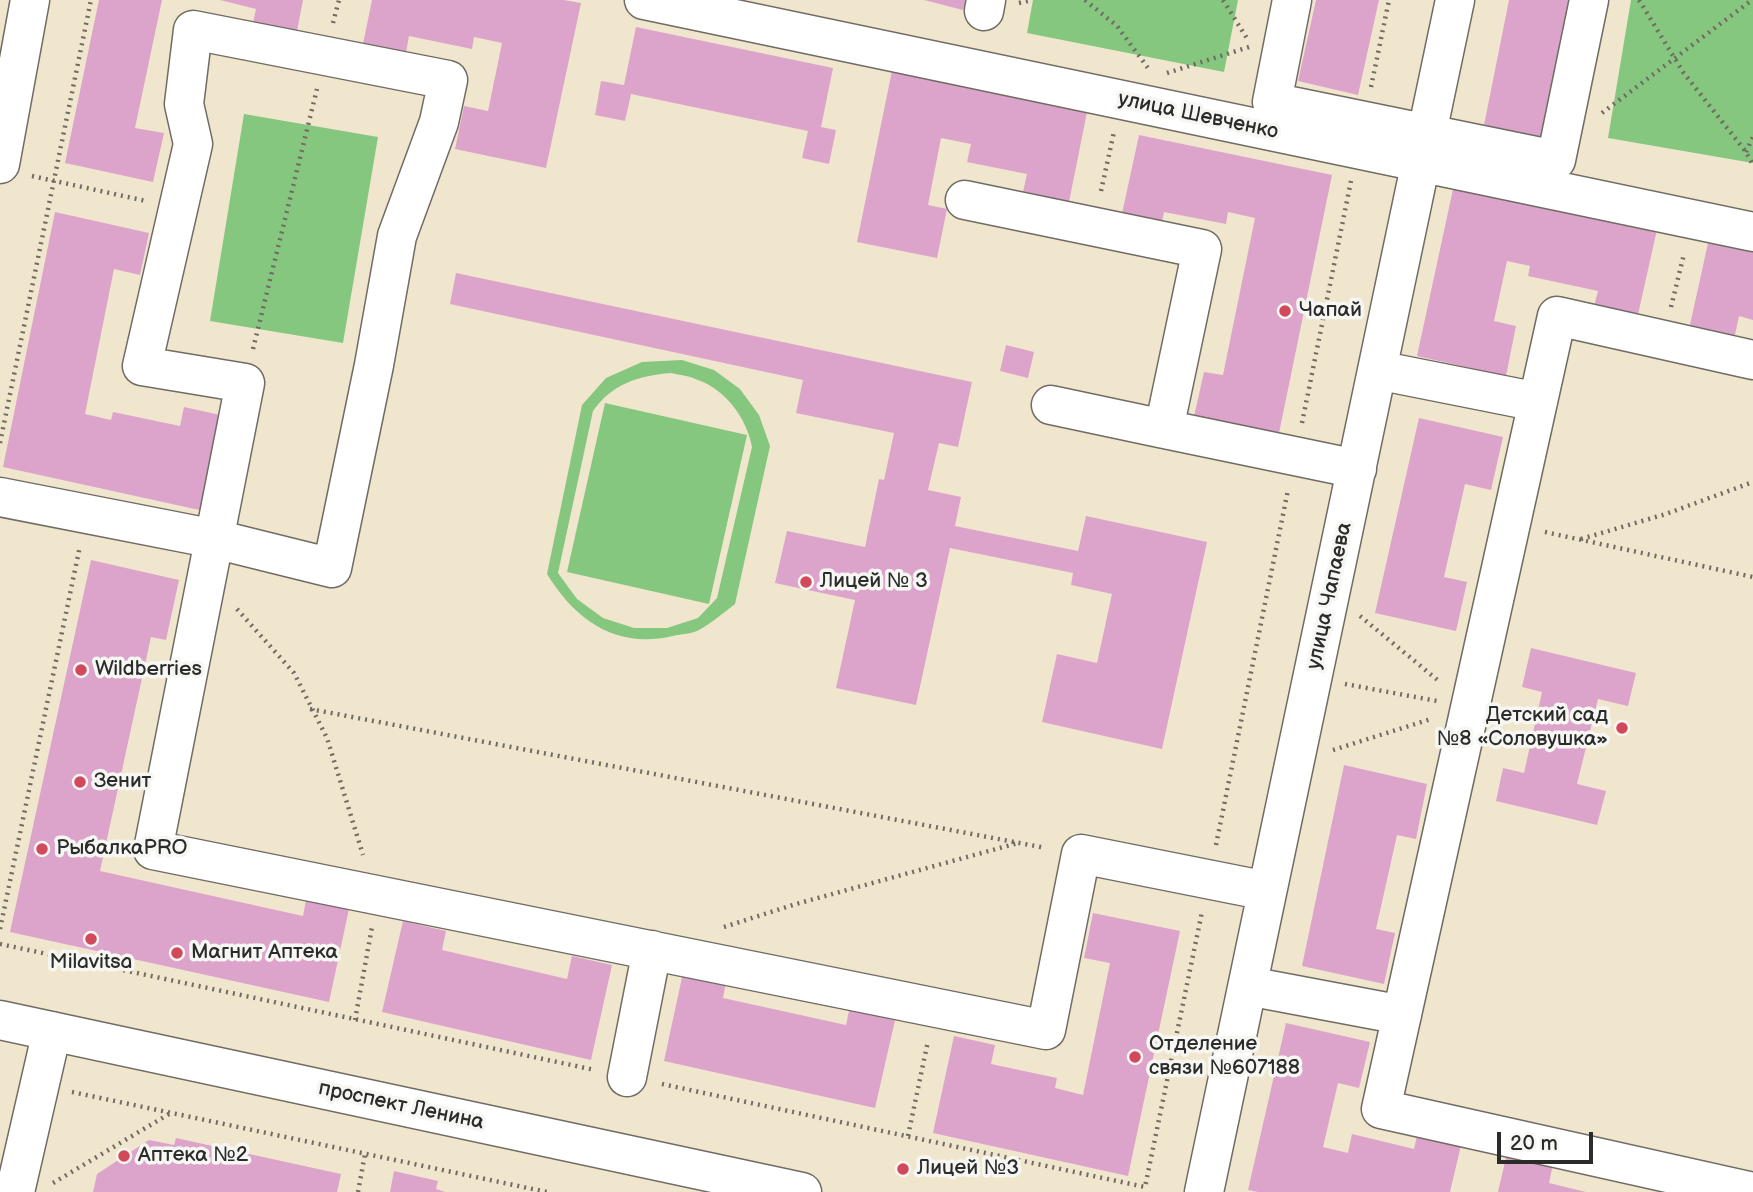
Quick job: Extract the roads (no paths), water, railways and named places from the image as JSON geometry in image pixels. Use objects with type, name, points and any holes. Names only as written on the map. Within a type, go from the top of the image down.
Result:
[{"type":"street","points":[[13,170],[30,0]]},
{"type":"street","name":"улица Шевченко","points":[[644,0],[1121,100],[1361,135],[1424,148],[1693,219],[1753,232]]},
{"type":"street","points":[[1292,0],[1272,102],[1361,135]]},
{"type":"street","name":"улица Чапаева","points":[[1204,1192],[1455,0]]},
{"type":"street","points":[[1424,148],[1556,160],[1589,0]]},
{"type":"street","points":[[0,497],[215,539],[332,568],[374,365],[397,236],[439,122],[447,80],[193,30],[184,104],[193,144],[142,366],[245,383],[215,539],[153,850],[1046,1030],[1081,854],[1267,891]]},
{"type":"street","points":[[965,200],[1202,249],[1164,429]]},
{"type":"street","points":[[1748,1191],[1381,1109],[1557,316],[1753,360]]},
{"type":"street","points":[[1377,370],[1538,402]]},
{"type":"street","points":[[1051,405],[1357,469]]},
{"type":"street","points":[[627,1077],[652,950]]},
{"type":"street","points":[[1248,986],[1402,1015]]},
{"type":"street","name":"проспект Ленина","points":[[0,1020],[802,1192]]},
{"type":"street","points":[[30,1190],[52,1031]]},
{"type":"place","name":"Чапай","points":[[1285,311]]},
{"type":"place","name":"Лицей № 3","points":[[806,582]]},
{"type":"place","name":"Wildberries","points":[[81,670]]},
{"type":"place","name":"Детский сад №8 «Соловушка»","points":[[1622,728]]},
{"type":"place","name":"Зенит","points":[[80,782]]},
{"type":"place","name":"РыбалкаPRO","points":[[42,849]]},
{"type":"place","name":"Milavitsa","points":[[91,939]]},
{"type":"place","name":"Магнит Аптека","points":[[177,953]]},
{"type":"place","name":"Отделение связи №607188","points":[[1135,1057]]},
{"type":"place","name":"Аптека №2","points":[[124,1156]]},
{"type":"place","name":"Лицей №3","points":[[903,1169]]}]
